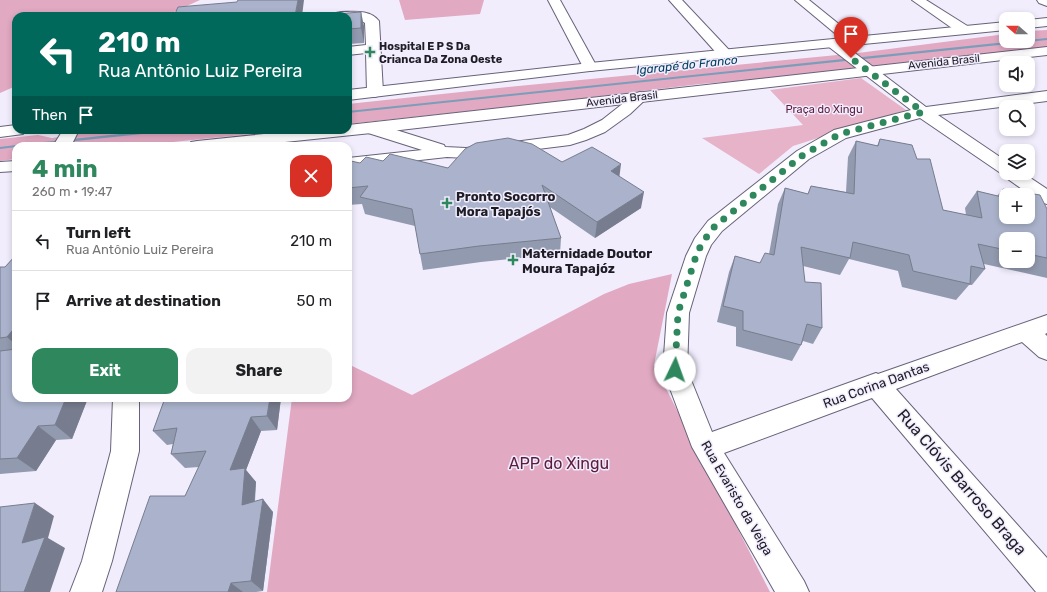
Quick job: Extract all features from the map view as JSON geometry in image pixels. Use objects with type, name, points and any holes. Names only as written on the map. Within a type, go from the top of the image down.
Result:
[{"type":"main road","points":[[554,0],[590,67]]},
{"type":"main road","points":[[675,0],[725,54]]},
{"type":"main road","points":[[801,0],[854,42]]},
{"type":"main road","points":[[918,0],[964,30]]},
{"type":"main road","points":[[352,16],[362,16],[372,20],[376,92]]},
{"type":"main road","points":[[1035,23],[1047,22]]},
{"type":"main road","points":[[352,95],[590,67],[725,54],[837,47],[854,42],[999,27]]},
{"type":"main road","points":[[837,47],[923,112],[999,164]]},
{"type":"main road","points":[[352,51],[373,48]]},
{"type":"main road","name":"Avenida Brasil","points":[[352,130],[640,97],[865,69],[1047,51]]},
{"type":"main road","points":[[352,163],[447,152],[466,153],[583,137],[609,122],[640,97]]},
{"type":"main road","name":"Rua Evaristo da Veiga","points":[[793,592],[705,447],[675,370],[678,313],[696,256],[702,243],[715,226],[803,155],[840,134],[923,112],[1044,98]]},
{"type":"main road","points":[[371,128],[447,152]]},
{"type":"main road","points":[[0,132],[12,131]]},
{"type":"main road","name":"Avenida Brasil","points":[[236,142],[313,134]]},
{"type":"main road","points":[[0,167],[12,166]]},
{"type":"main road","points":[[1021,180],[1047,198]]},
{"type":"main road","points":[[1036,328],[1047,350]]},
{"type":"main road","name":"Rua Corina Dantas","points":[[705,447],[876,384],[1036,328]]},
{"type":"main road","name":"Rua Clóvis Barroso Braga","points":[[876,384],[1047,581]]},
{"type":"main road","points":[[86,592],[97,561],[125,451],[126,402]]},
{"type":"green space","points":[[0,0],[200,0],[174,12],[12,12],[12,88],[0,93]]},
{"type":"green space","points":[[399,0],[484,0],[480,14],[405,20]]},
{"type":"green space","points":[[1047,30],[1047,48],[765,79],[700,84],[544,103],[352,124],[352,104],[858,53],[999,35],[999,48],[1035,48],[1035,31]]},
{"type":"green space","name":"Praça do Xingu","points":[[861,78],[906,110],[793,146],[759,174],[702,138],[803,125],[770,90]]},
{"type":"green space","points":[[76,134],[251,134],[173,142],[12,142],[12,160],[0,161],[0,139],[38,135],[52,138]]},
{"type":"green space","name":"APP do Xingu","points":[[672,274],[654,365],[770,592],[267,592],[291,402],[352,402],[352,366],[412,395],[604,294],[629,284]]},
{"type":"building","points":[[238,0],[298,0],[296,12],[176,12],[178,7],[237,2]]},
{"type":"building","points":[[361,12],[361,28],[352,29],[352,13]]},
{"type":"building","points":[[508,138],[532,144],[562,162],[592,147],[621,164],[611,171],[644,192],[597,222],[542,185],[561,238],[479,246],[420,254],[412,209],[360,197],[368,186],[352,188],[352,161],[360,163],[366,157],[383,161],[390,154],[448,168],[465,149],[476,143]]},
{"type":"building","points":[[880,139],[912,145],[917,159],[930,159],[943,210],[982,218],[977,191],[999,196],[999,224],[1035,224],[1035,194],[1040,195],[1047,209],[1047,258],[1035,255],[1035,232],[999,232],[999,248],[978,244],[985,269],[971,266],[970,284],[913,271],[909,255],[853,242],[850,258],[801,247],[805,282],[821,283],[822,328],[807,324],[801,345],[743,330],[743,311],[723,306],[735,256],[760,263],[765,253],[774,255],[785,188],[808,194],[811,186],[854,194],[856,141],[878,146]]},
{"type":"building","points":[[12,259],[12,331],[7,337],[0,338],[0,267],[5,267]]},
{"type":"building","points":[[12,350],[12,402],[64,402],[55,425],[38,426],[17,458],[0,459],[0,351]]},
{"type":"building","points":[[164,402],[269,402],[267,416],[251,417],[230,470],[245,468],[242,505],[263,499],[251,581],[231,583],[228,592],[116,592],[150,496],[185,496],[206,451],[171,454],[177,428],[153,431]]},
{"type":"building","points":[[35,503],[22,543],[45,537],[24,592],[0,592],[0,507]]},
{"type":"waterway","name":"Igarapé do Franco","points":[[1035,40],[1047,39]]},
{"type":"waterway","name":"Igarapé do Franco","points":[[352,112],[999,44]]},
{"type":"waterway","name":"Igarapé do Franco","points":[[54,142],[132,134]]},
{"type":"waterway","name":"Igarapé do Franco","points":[[0,148],[12,146]]},
{"type":"place","name":"Hospital E P S Da Crianca Da Zona Oeste","points":[[370,52]]},
{"type":"place","name":"Pronto Socorro Mora Tapajós","points":[[447,203]]},
{"type":"place","name":"Maternidade Doutor Moura Tapajóz","points":[[513,260]]},
{"type":"route","points":[[675,370],[678,313],[696,256],[702,243],[715,226],[803,155],[840,134],[923,112],[851,58]]}]
